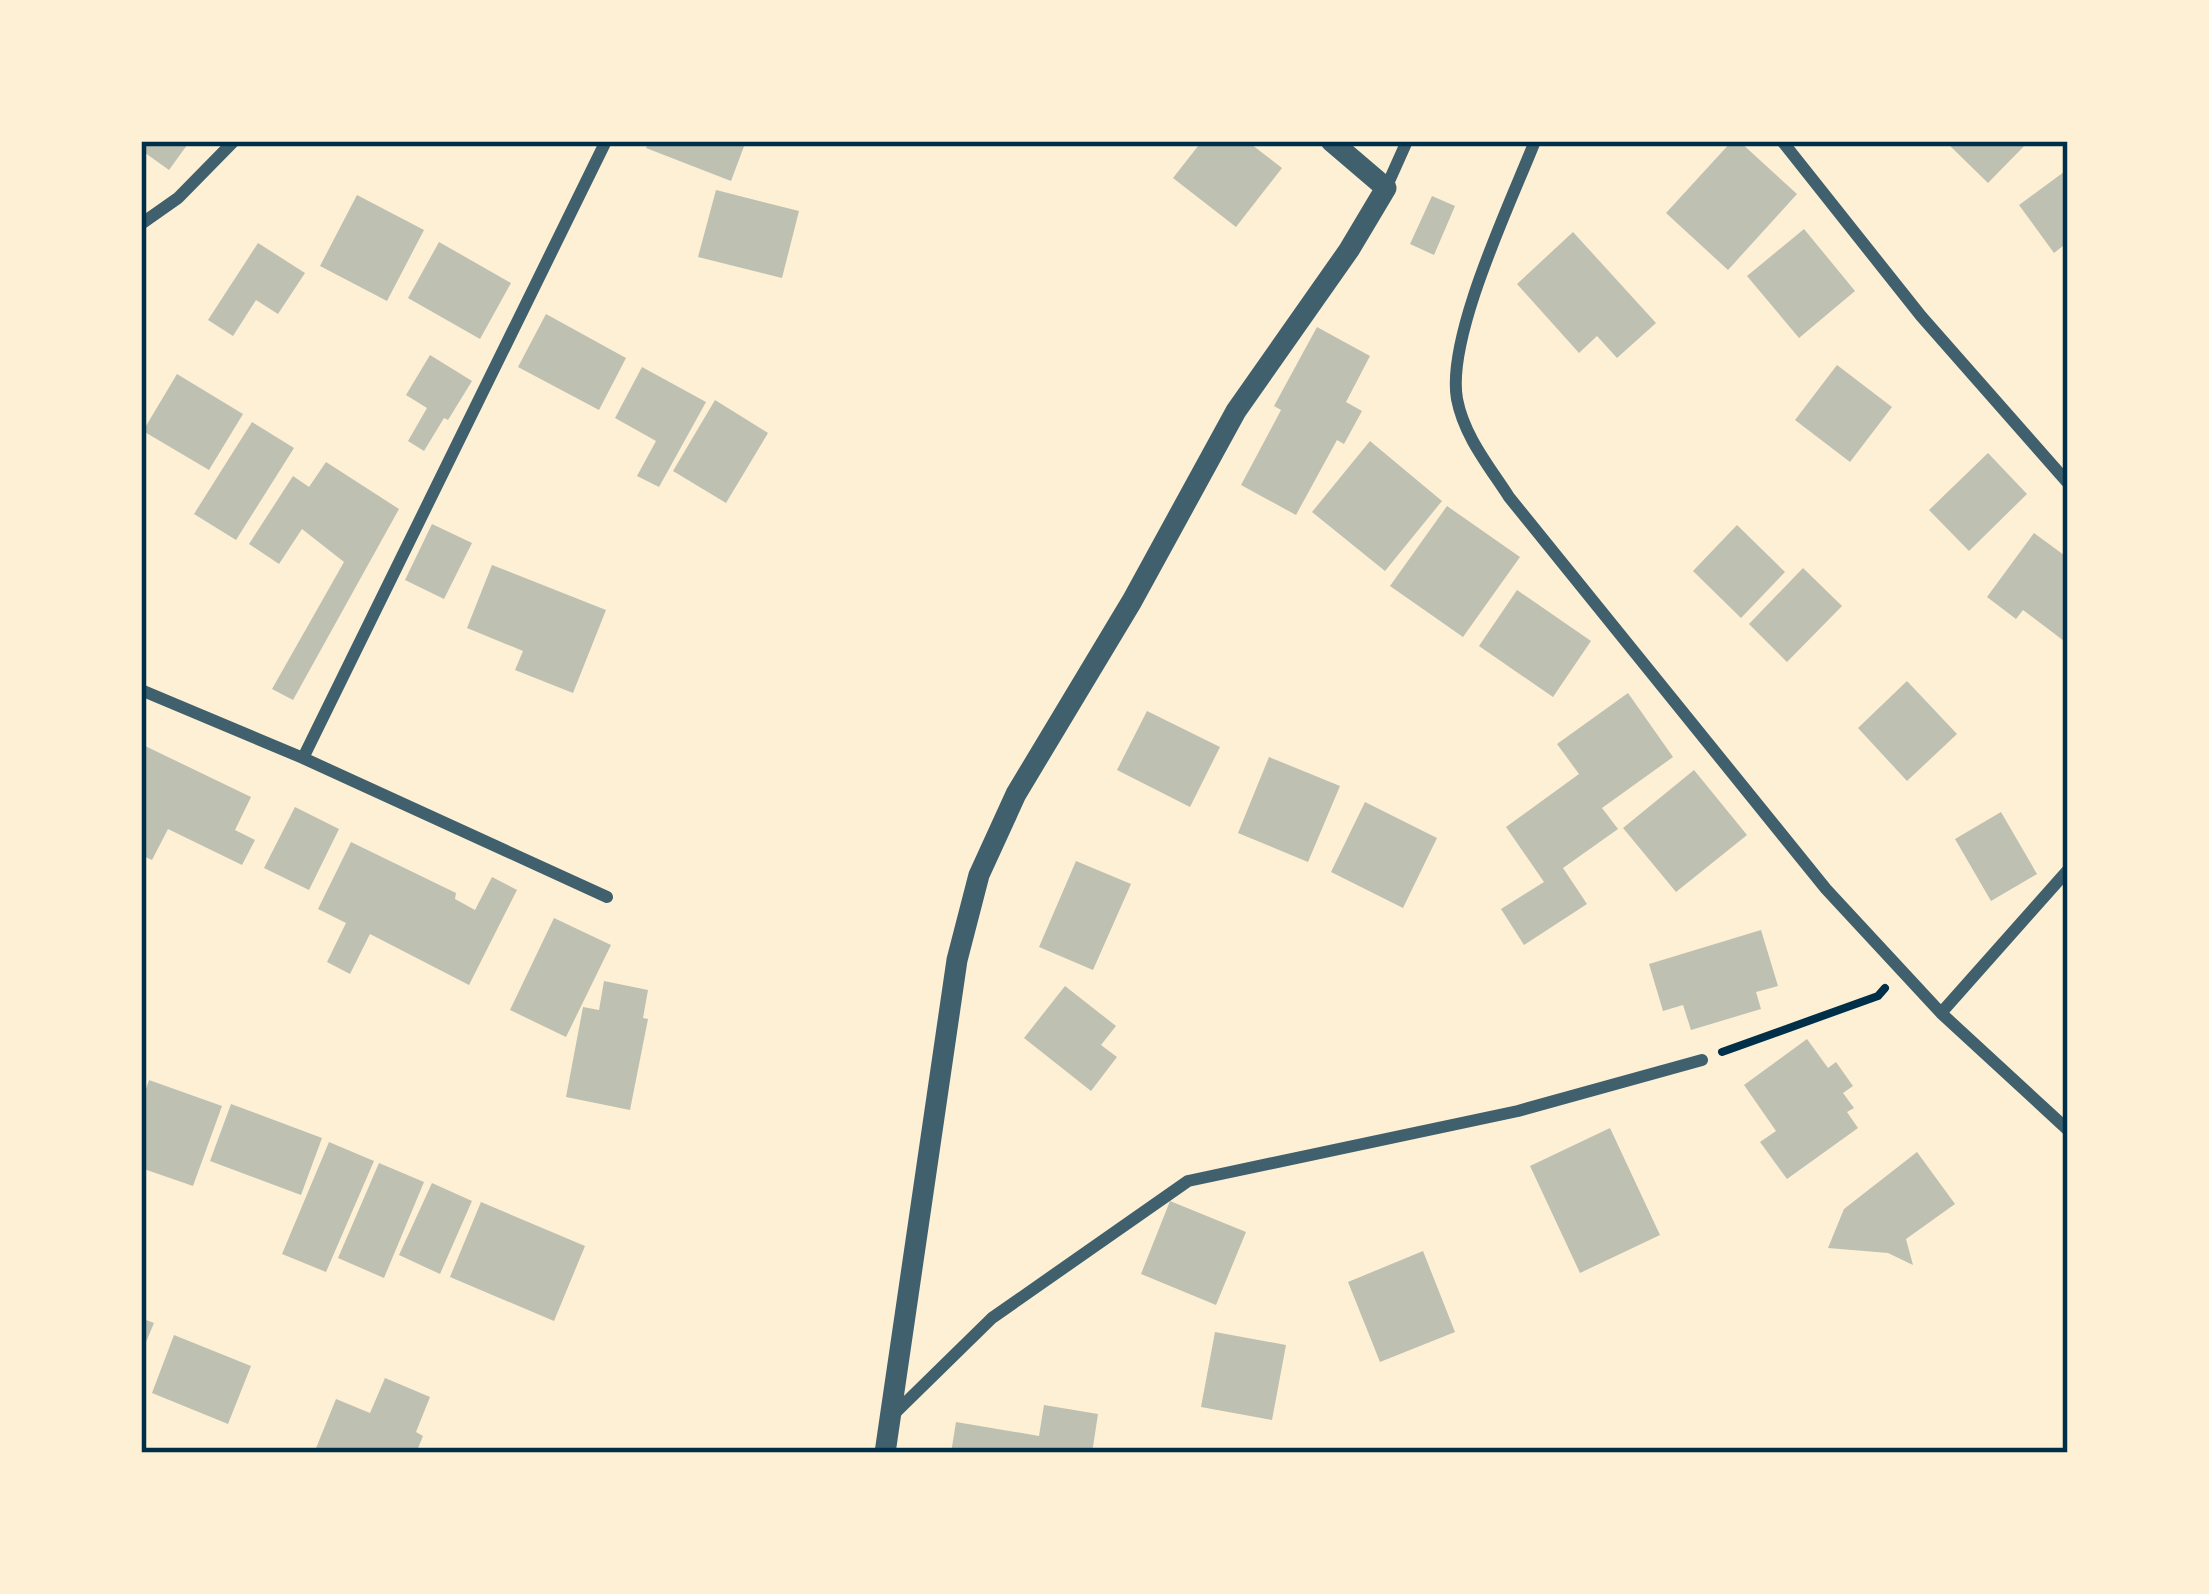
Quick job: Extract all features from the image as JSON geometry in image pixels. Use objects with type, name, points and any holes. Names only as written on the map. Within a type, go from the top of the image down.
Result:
[{"type":"street","points":[[141,224],[178,199],[233,141]]},
{"type":"street","points":[[303,758],[606,141]]},
{"type":"street","points":[[1331,141],[1386,188]]},
{"type":"street","points":[[885,1453],[957,960],[979,875],[1016,794],[1132,601],[1236,411],[1349,250],[1407,141]]},
{"type":"street","points":[[1535,141],[1471,304],[1457,356],[1456,397],[1470,439],[1509,497],[1826,889],[1941,1013],[2068,1130]]},
{"type":"street","points":[[1782,141],[1921,316],[2068,483]]},
{"type":"street","points":[[141,690],[303,758],[607,897]]},
{"type":"street","points":[[1941,1013],[2068,870]]},
{"type":"street","points":[[889,1419],[992,1318],[1188,1181],[1518,1111],[1702,1060]]},
{"type":"path","points":[[1702,1060],[1879,996],[1901,968]]},
{"type":"building","points":[[141,141],[190,141],[169,170],[141,150]]},
{"type":"building","points":[[649,141],[746,141],[731,181],[646,148]]},
{"type":"building","points":[[1202,141],[1247,141],[1282,168],[1236,227],[1173,178]]},
{"type":"building","points":[[1732,141],[1739,141],[1797,194],[1728,270],[1666,213]]},
{"type":"building","points":[[1945,141],[2029,141],[1988,183]]},
{"type":"building","points":[[2068,169],[2068,242],[2054,253],[2019,205]]},
{"type":"building","points":[[716,190],[799,211],[782,278],[698,257]]},
{"type":"building","points":[[357,195],[424,230],[387,301],[320,266]]},
{"type":"building","points":[[1432,196],[1455,206],[1434,255],[1410,244]]},
{"type":"building","points":[[1804,229],[1855,291],[1799,338],[1747,276]]},
{"type":"building","points":[[1573,232],[1656,323],[1617,358],[1597,336],[1579,353],[1517,284]]},
{"type":"building","points":[[439,242],[511,283],[480,339],[408,298]]},
{"type":"building","points":[[258,243],[305,273],[278,314],[256,300],[233,336],[208,320]]},
{"type":"building","points":[[546,314],[626,358],[599,410],[518,367]]},
{"type":"building","points":[[1317,327],[1370,356],[1346,402],[1362,411],[1344,444],[1337,440],[1296,515],[1241,485],[1281,410],[1274,406]]},
{"type":"building","points":[[430,355],[472,381],[424,451],[408,441],[427,408],[406,395]]},
{"type":"building","points":[[1837,365],[1892,407],[1850,462],[1795,420]]},
{"type":"building","points":[[642,367],[706,402],[659,487],[637,476],[656,441],[615,418]]},
{"type":"building","points":[[177,374],[243,414],[209,470],[143,431]]},
{"type":"building","points":[[715,400],[768,433],[726,503],[673,471]]},
{"type":"building","points":[[252,422],[294,448],[236,540],[194,514]]},
{"type":"building","points":[[1370,441],[1442,501],[1385,571],[1312,512]]},
{"type":"building","points":[[1988,453],[2027,494],[1969,551],[1929,510]]},
{"type":"building","points":[[326,462],[399,509],[293,700],[272,689],[344,562],[302,529],[279,564],[249,544],[293,476],[309,487]]},
{"type":"building","points":[[1447,506],[1520,557],[1463,637],[1390,586]]},
{"type":"building","points":[[432,524],[472,543],[444,599],[405,580]]},
{"type":"building","points":[[1737,525],[1785,572],[1741,618],[1693,571]]},
{"type":"building","points":[[2034,533],[2068,558],[2068,644],[2023,610],[2016,619],[1987,597]]},
{"type":"building","points":[[492,565],[606,610],[573,693],[515,670],[523,651],[467,628]]},
{"type":"building","points":[[1803,568],[1842,606],[1787,662],[1749,624]]},
{"type":"building","points":[[1517,590],[1591,641],[1553,697],[1479,646]]},
{"type":"building","points":[[1907,681],[1957,734],[1907,781],[1858,728]]},
{"type":"building","points":[[1628,693],[1673,757],[1602,808],[1618,829],[1563,868],[1587,904],[1524,945],[1501,909],[1544,882],[1506,827],[1579,774],[1557,744]]},
{"type":"building","points":[[1147,711],[1220,747],[1190,807],[1117,770]]},
{"type":"building","points":[[141,744],[251,797],[235,830],[255,840],[242,865],[168,829],[152,860],[141,855]]},
{"type":"building","points":[[1269,757],[1340,786],[1308,862],[1238,833]]},
{"type":"building","points":[[1694,770],[1747,835],[1676,892],[1623,828]]},
{"type":"building","points":[[1365,802],[1437,838],[1403,908],[1331,872]]},
{"type":"building","points":[[295,807],[339,829],[309,890],[264,868]]},
{"type":"building","points":[[2001,812],[2037,874],[1991,901],[1955,839]]},
{"type":"building","points":[[351,842],[456,893],[455,899],[475,910],[492,877],[517,890],[469,985],[370,934],[350,974],[327,962],[346,923],[318,909]]},
{"type":"building","points":[[1076,861],[1131,884],[1093,970],[1039,947]]},
{"type":"building","points":[[554,918],[611,945],[566,1037],[510,1010]]},
{"type":"building","points":[[1761,930],[1778,986],[1756,992],[1761,1009],[1691,1030],[1683,1005],[1663,1011],[1649,964]]},
{"type":"building","points":[[604,981],[648,990],[643,1018],[648,1019],[630,1110],[566,1097],[583,1007],[599,1010]]},
{"type":"building","points":[[1065,986],[1116,1026],[1101,1045],[1117,1057],[1091,1091],[1024,1038]]},
{"type":"building","points":[[1807,1039],[1828,1068],[1836,1062],[1853,1086],[1843,1093],[1854,1108],[1847,1112],[1858,1128],[1787,1179],[1760,1142],[1776,1131],[1744,1085]]},
{"type":"building","points":[[149,1080],[222,1106],[193,1186],[141,1168],[141,1104]]},
{"type":"building","points":[[231,1104],[322,1138],[301,1195],[210,1161]]},
{"type":"building","points":[[1610,1128],[1660,1235],[1580,1273],[1530,1166]]},
{"type":"building","points":[[329,1142],[374,1161],[326,1272],[282,1254]]},
{"type":"building","points":[[1917,1152],[1955,1204],[1906,1239],[1913,1265],[1888,1253],[1828,1248],[1844,1209]]},
{"type":"building","points":[[379,1163],[424,1182],[384,1278],[338,1258]]},
{"type":"building","points":[[432,1183],[472,1201],[440,1274],[399,1255]]},
{"type":"building","points":[[1170,1201],[1246,1232],[1216,1305],[1141,1274]]},
{"type":"building","points":[[481,1202],[585,1246],[554,1321],[450,1277]]},
{"type":"building","points":[[1423,1251],[1455,1332],[1380,1362],[1348,1282]]},
{"type":"building","points":[[141,1318],[154,1323],[141,1354]]},
{"type":"building","points":[[1215,1332],[1286,1345],[1272,1420],[1201,1407]]},
{"type":"building","points":[[174,1335],[251,1366],[228,1424],[152,1393]]},
{"type":"building","points":[[385,1378],[430,1397],[416,1432],[423,1436],[416,1453],[314,1453],[336,1399],[370,1413]]},
{"type":"building","points":[[1044,1405],[1098,1414],[1092,1453],[951,1453],[956,1422],[1039,1436]]}]
